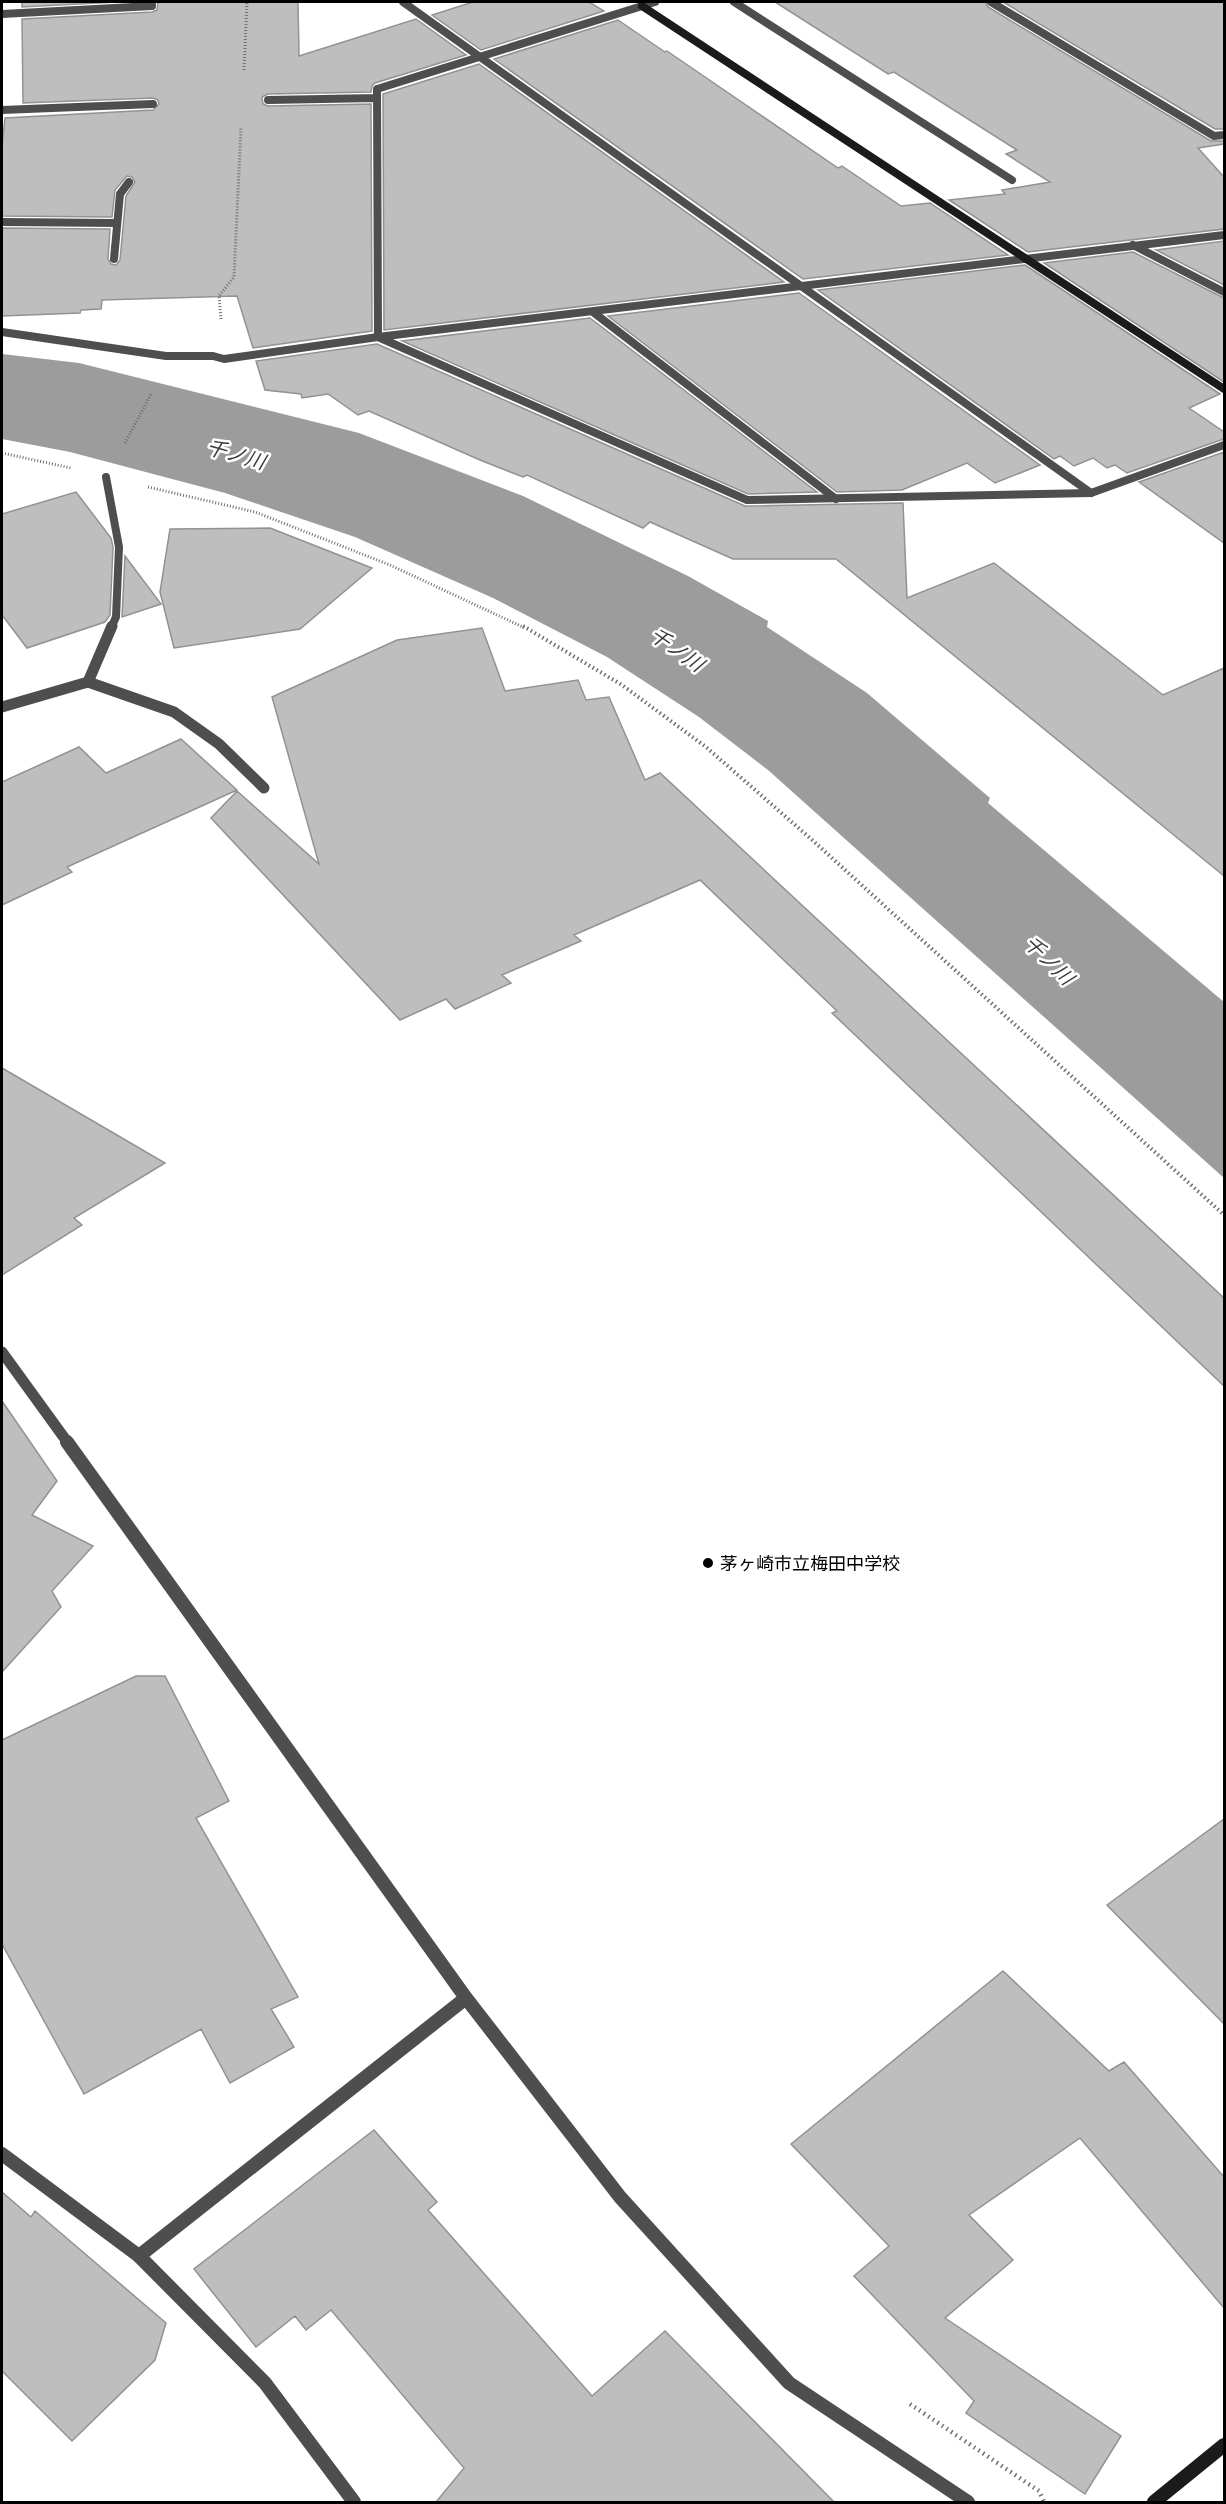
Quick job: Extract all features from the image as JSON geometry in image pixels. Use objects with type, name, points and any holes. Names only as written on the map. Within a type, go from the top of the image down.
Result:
[{"type":"street","points":[[2,14],[152,6],[152,2]]},
{"type":"street","points":[[403,2],[1091,493]]},
{"type":"street","points":[[628,2],[642,6],[1224,389]]},
{"type":"street","points":[[378,337],[377,89],[655,2]]},
{"type":"street","points":[[734,2],[1012,180]]},
{"type":"street","points":[[991,2],[1214,136],[1224,135]]},
{"type":"street","points":[[268,100],[377,98]]},
{"type":"street","points":[[2,110],[153,104]]},
{"type":"street","points":[[114,259],[120,194],[129,182]]},
{"type":"street","points":[[2,222],[117,223]]},
{"type":"street","points":[[2,332],[166,356],[224,359],[378,337],[1224,235]]},
{"type":"street","points":[[1133,245],[1224,292]]},
{"type":"street","points":[[593,312],[836,499]]},
{"type":"street","points":[[378,337],[747,500],[1091,493],[1224,445]]},
{"type":"street","points":[[88,682],[116,617],[119,547],[106,477]]},
{"type":"street","points":[[2,707],[88,682],[174,712],[219,744],[264,788]]},
{"type":"street","points":[[2,1352],[466,1998],[620,2197],[789,2382],[968,2502]]},
{"type":"street","points":[[139,2256],[466,1998]]},
{"type":"street","points":[[2,2154],[139,2256],[265,2383],[354,2502]]},
{"type":"street","points":[[1154,2502],[1224,2445]]},
{"type":"path","points":[[244,70],[247,2]]},
{"type":"path","points":[[224,359],[219,296],[234,277],[241,128]]},
{"type":"path","points":[[106,477],[154,389]]},
{"type":"path","points":[[2,453],[255,512],[390,565],[519,624],[622,685],[706,747],[767,800],[1224,1215]]},
{"type":"path","points":[[910,2404],[1039,2491],[1044,2502]]},
{"type":"water","name":"千ノ川","points":[[2,354],[79,363],[359,433],[523,496],[688,576],[768,621],[767,627],[867,693],[990,798],[988,803],[1224,1002],[1224,1178],[768,770],[699,717],[607,657],[493,598],[355,537],[225,493],[70,452],[2,439]]},
{"type":"building","points":[[22,2],[117,2],[22,7]]},
{"type":"building","points":[[158,2],[298,2],[299,56],[416,19],[466,55],[375,83],[371,92],[268,94],[262,97],[263,104],[268,106],[371,104],[372,331],[253,348],[237,296],[102,300],[101,309],[81,310],[80,313],[2,316],[2,228],[110,229],[108,259],[111,264],[116,265],[120,260],[126,196],[135,182],[132,177],[127,176],[115,190],[112,217],[2,216],[2,147],[5,118],[153,110],[159,104],[158,100],[153,98],[23,103],[22,19],[152,12],[157,10]]},
{"type":"building","points":[[473,2],[589,2],[604,11],[481,50],[432,15]]},
{"type":"building","points":[[775,2],[985,2],[988,7],[1211,141],[1224,141],[1224,144],[1198,148],[1224,177],[1224,229],[1028,252],[949,200],[1005,194],[1002,190],[1050,182],[1006,154],[1017,150],[894,72],[888,74]]},
{"type":"building","points":[[1003,2],[1224,2],[1224,129],[1215,129]]},
{"type":"building","points":[[618,20],[838,168],[842,166],[901,206],[930,203],[1008,255],[803,279],[494,59]]},
{"type":"building","points":[[479,64],[784,282],[384,330],[383,94]]},
{"type":"building","points":[[1224,241],[1224,285],[1156,250]]},
{"type":"building","points":[[1133,252],[1224,298],[1224,382],[1044,263]]},
{"type":"building","points":[[1025,265],[1220,394],[1189,408],[1224,432],[1224,439],[1127,473],[1115,465],[1107,468],[1093,458],[1074,466],[1060,456],[1054,459],[818,290]]},
{"type":"building","points":[[799,293],[1040,465],[995,483],[967,463],[902,490],[837,492],[608,316]]},
{"type":"building","points":[[590,318],[817,492],[748,494],[402,341]]},
{"type":"building","points":[[377,344],[745,506],[903,503],[907,598],[994,563],[1163,695],[1224,668],[1224,876],[836,559],[733,559],[650,522],[643,528],[527,475],[523,477],[480,460],[369,411],[358,415],[328,394],[302,398],[301,394],[265,390],[256,361]]},
{"type":"building","points":[[1224,452],[1224,543],[1139,482]]},
{"type":"building","points":[[76,492],[111,538],[113,547],[110,615],[105,622],[27,648],[2,615],[2,514]]},
{"type":"building","points":[[270,528],[372,568],[300,629],[174,648],[160,592],[170,529]]},
{"type":"building","points":[[125,556],[161,604],[122,617]]},
{"type":"building","points":[[482,628],[505,691],[578,680],[586,700],[609,697],[645,780],[660,773],[1224,1298],[1224,1386],[832,1013],[837,1011],[700,880],[574,935],[581,941],[502,975],[511,983],[455,1009],[446,999],[400,1020],[211,818],[237,791],[319,864],[272,697],[397,640]]},
{"type":"building","points":[[181,739],[237,790],[67,867],[72,872],[2,905],[2,782],[79,747],[106,773]]},
{"type":"building","points":[[2,1068],[165,1163],[74,1218],[82,1225],[2,1275]]},
{"type":"building","points":[[2,1401],[57,1481],[32,1515],[93,1546],[52,1591],[61,1607],[2,1672]]},
{"type":"building","points":[[136,1676],[165,1676],[229,1801],[196,1818],[298,1997],[271,2009],[294,2047],[230,2083],[201,2029],[84,2094],[2,1944],[2,1740]]},
{"type":"building","points":[[1224,1819],[1224,2024],[1107,1905]]},
{"type":"building","points":[[1003,1971],[1109,2071],[1124,2062],[1224,2177],[1224,2308],[1080,2138],[969,2215],[1013,2260],[945,2318],[1121,2436],[1085,2494],[966,2413],[974,2401],[854,2276],[889,2246],[791,2144]]},
{"type":"building","points":[[374,2130],[437,2202],[428,2210],[592,2396],[665,2331],[834,2502],[436,2502],[464,2468],[331,2310],[306,2330],[295,2316],[256,2347],[194,2269]]},
{"type":"building","points":[[2,2192],[31,2217],[35,2211],[166,2323],[155,2360],[72,2441],[2,2371]]},
{"type":"place","name":"茅ヶ崎市立梅田中学校","points":[[708,1563]]}]
